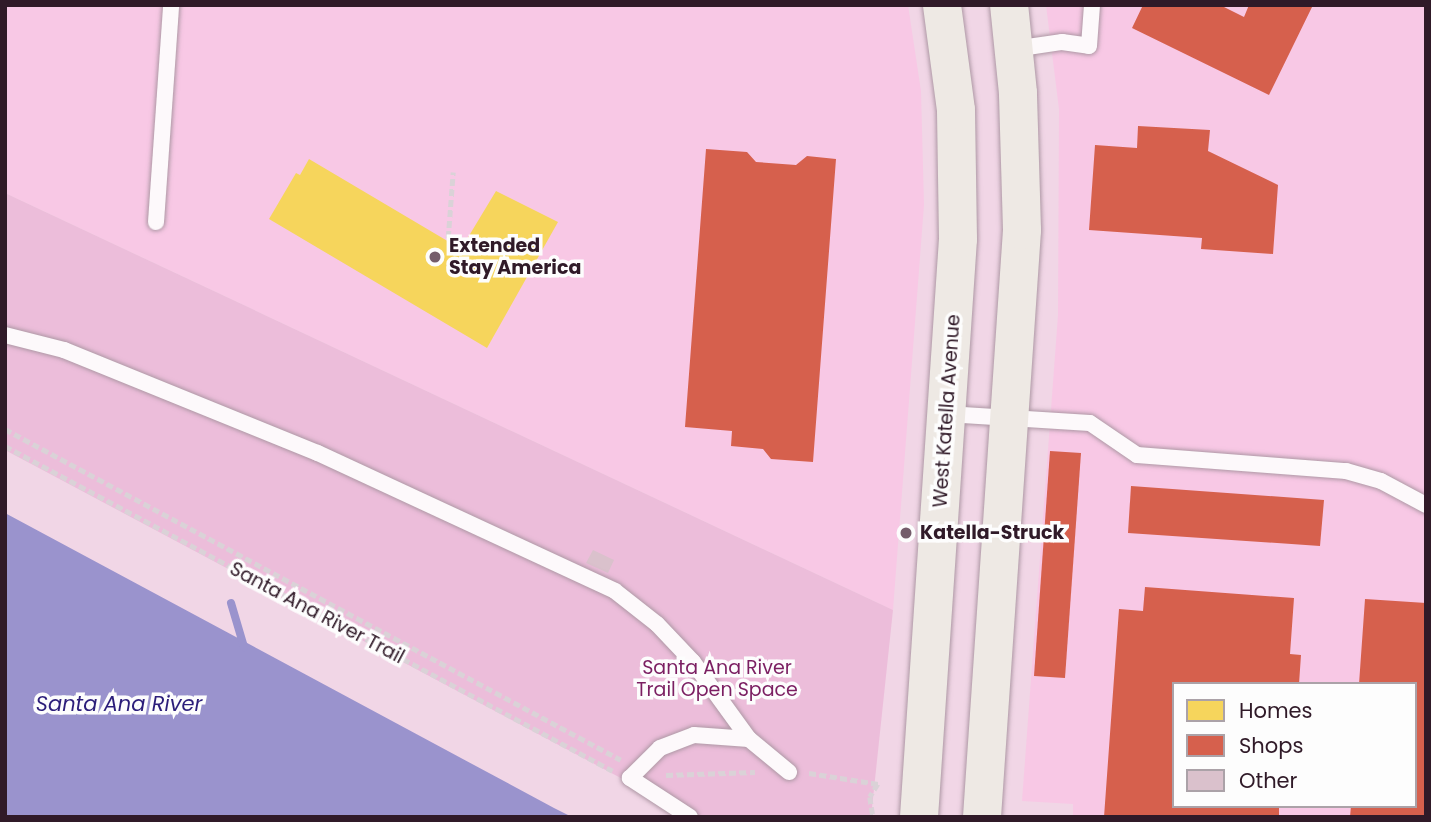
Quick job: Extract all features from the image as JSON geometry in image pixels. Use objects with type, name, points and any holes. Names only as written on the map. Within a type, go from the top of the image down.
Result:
[{"type":"main road","name":"West Katella Avenue","points":[[919,817],[947,414],[959,173],[942,5]]},
{"type":"main road","points":[[982,817],[1022,230],[1014,49],[1009,5]]},
{"type":"lane","points":[[156,222],[171,5]]},
{"type":"lane","points":[[1014,49],[1062,42],[1089,46],[1092,5]]},
{"type":"lane","points":[[5,335],[64,350],[317,453],[615,591],[657,624],[692,662],[749,739],[789,772]]},
{"type":"lane","points":[[947,414],[1090,423],[1137,455],[1346,471],[1381,481],[1426,505]]},
{"type":"lane","points":[[690,817],[630,778],[660,748],[694,735],[749,739]]},
{"type":"path","points":[[448,238],[453,172]]},
{"type":"path","points":[[5,429],[627,763],[630,778],[789,772],[878,784],[870,797],[873,817]]},
{"type":"path","name":"Santa Ana River Trail","points":[[5,446],[630,778]]},
{"type":"shaded area","points":[[5,5],[908,5],[921,91],[924,205],[893,610],[5,193]]},
{"type":"shaded area","points":[[1046,5],[1426,5],[1426,817],[1073,817],[1073,804],[1022,801],[1058,315],[1059,109]]},
{"type":"green space","name":"Santa Ana River Trail Open Space","points":[[5,193],[893,610],[871,817],[694,817],[5,450]]},
{"type":"water","name":"Santa Ana River","points":[[5,513],[554,808],[572,817],[5,817]]},
{"type":"building: Homes","name":"Extended Stay America","points":[[309,159],[461,249],[496,191],[558,222],[487,348],[269,219],[296,173],[300,175]]},
{"type":"building: Shops","points":[[1143,5],[1220,5],[1244,17],[1249,5],[1313,5],[1269,95],[1132,28]]},
{"type":"building: Shops","points":[[1138,126],[1210,130],[1208,151],[1278,185],[1273,254],[1201,249],[1202,238],[1089,230],[1095,145],[1137,148]]},
{"type":"building: Shops","points":[[706,149],[747,152],[756,162],[796,165],[807,156],[836,159],[813,462],[771,459],[763,449],[731,446],[732,431],[685,427]]},
{"type":"building: Shops","points":[[1050,451],[1081,453],[1065,678],[1034,676]]},
{"type":"building: Shops","points":[[1131,486],[1324,500],[1320,546],[1128,533]]},
{"type":"building: Shops","points":[[1145,587],[1294,598],[1290,654],[1301,655],[1299,682],[1172,682],[1172,808],[1279,808],[1279,817],[1104,817],[1119,609],[1143,611]]},
{"type":"building: Shops","points":[[1365,599],[1426,603],[1426,817],[1350,817],[1351,808],[1417,808],[1417,682],[1359,682]]},
{"type":"building: Other","points":[[593,550],[614,560],[608,573],[586,563]]},
{"type":"waterway","points":[[231,603],[244,647]]},
{"type":"place","name":"Extended Stay America","points":[[435,257]]},
{"type":"place","name":"Katella-Struck","points":[[906,533]]}]
